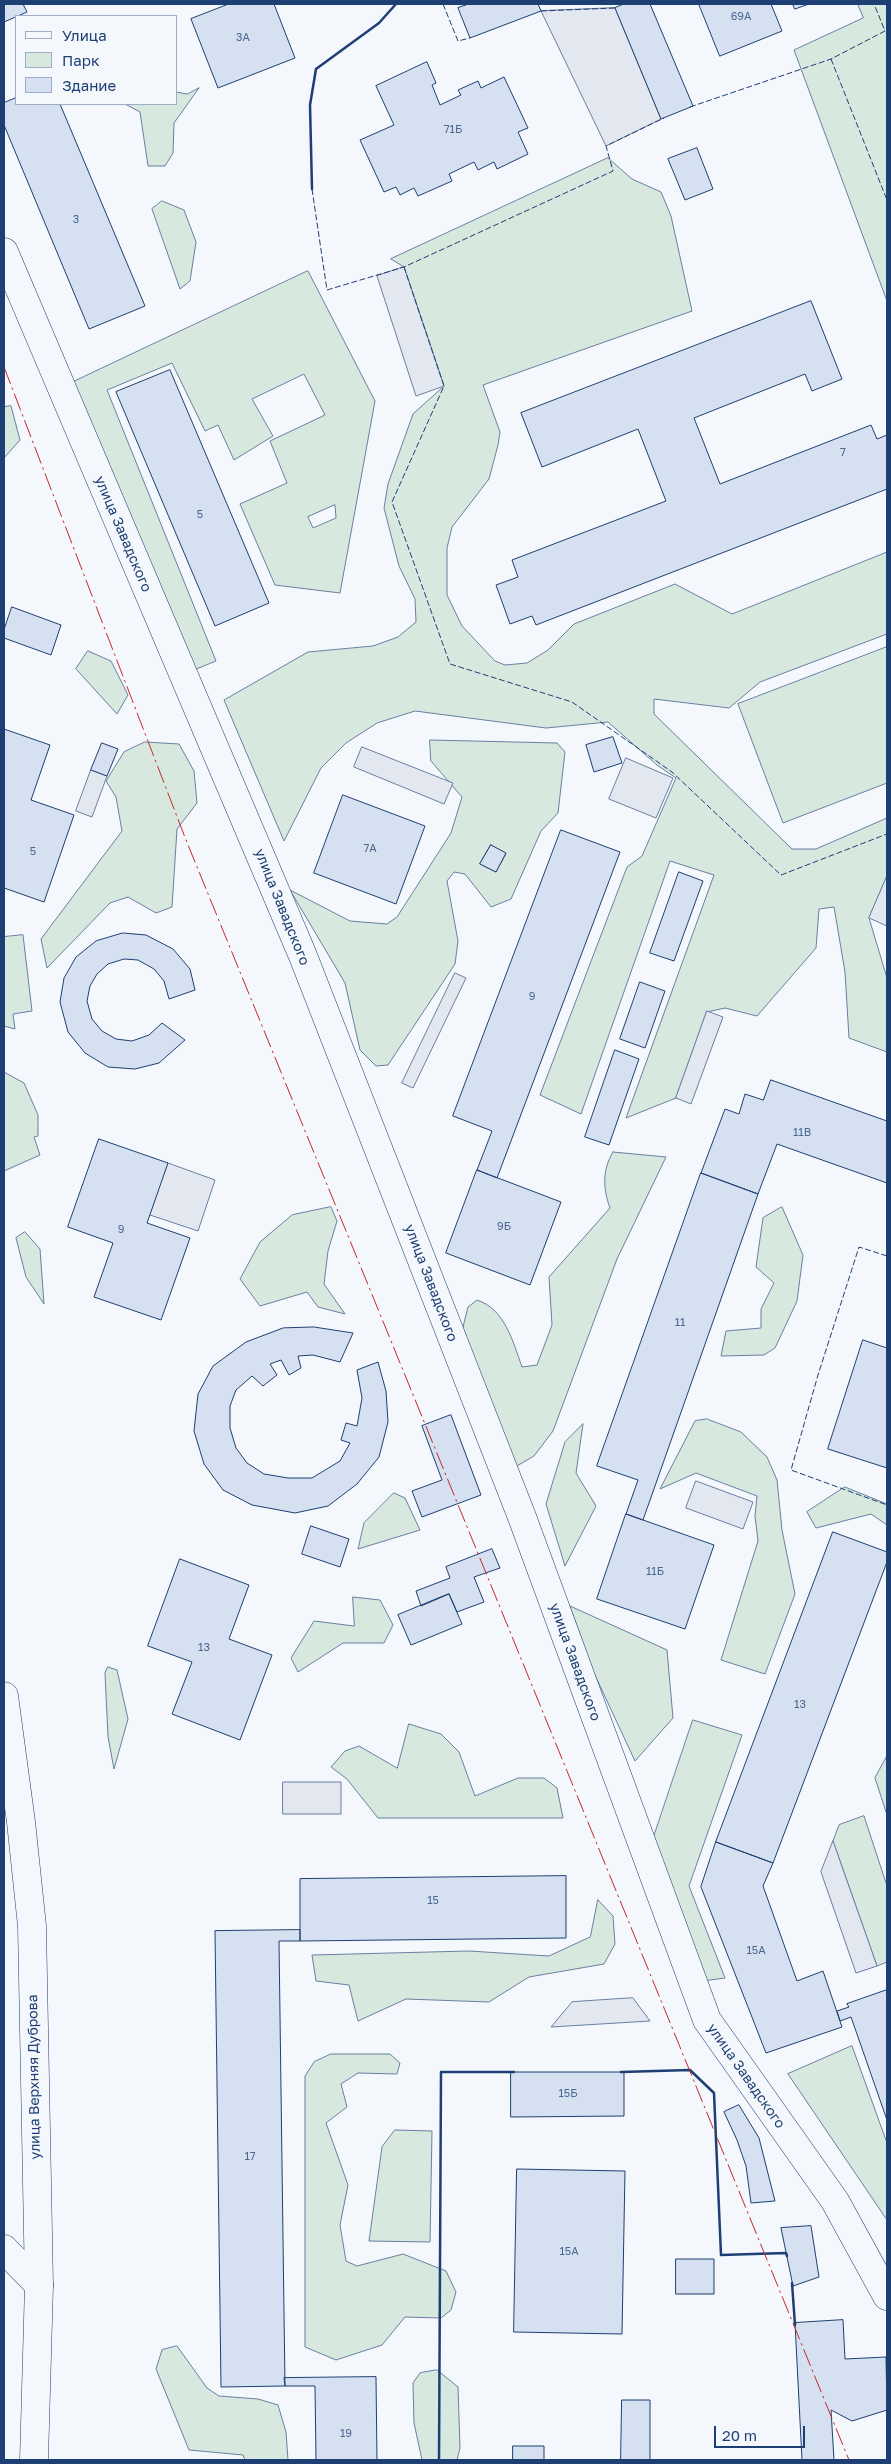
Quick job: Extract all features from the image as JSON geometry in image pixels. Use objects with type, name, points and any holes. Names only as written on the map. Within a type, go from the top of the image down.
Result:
[{"type":"street","name":"улица Завадского","points":[[4,252],[310,974],[522,1517],[707,2020],[834,2201],[887,2296]]},
{"type":"street","name":"улица Верхняя Дуброва","points":[[4,1696],[21,1822],[32,1926],[39,2284],[34,2460]]},
{"type":"street","points":[[4,2249],[39,2284]]},
{"type":"green space","points":[[858,4],[887,4],[887,301],[794,50],[863,18]]},
{"type":"green space","points":[[199,88],[174,123],[173,153],[165,166],[148,166],[140,112],[127,105],[178,105],[178,92],[187,94]]},
{"type":"green space","points":[[608,158],[632,179],[661,192],[671,216],[692,311],[483,385],[500,432],[498,445],[489,479],[452,527],[447,548],[447,595],[462,626],[495,661],[505,665],[527,663],[548,650],[574,624],[675,584],[732,614],[887,552],[887,634],[760,682],[729,708],[654,699],[654,714],[792,849],[816,849],[887,818],[887,876],[869,918],[887,978],[887,1052],[849,1038],[845,972],[834,907],[819,909],[816,948],[757,1016],[725,1008],[707,1012],[676,1098],[626,1118],[714,875],[670,861],[581,1114],[540,1095],[627,867],[642,856],[676,778],[657,765],[608,722],[546,728],[415,711],[377,723],[346,743],[321,768],[284,841],[224,700],[308,652],[373,646],[398,637],[416,622],[415,599],[399,566],[384,508],[388,484],[413,414],[444,386],[404,267],[391,259]]},
{"type":"green space","points":[[162,201],[184,210],[196,242],[190,281],[180,289],[152,209]]},
{"type":"green space","points":[[308,271],[375,401],[340,593],[275,585],[240,504],[287,483],[270,441],[325,415],[304,374],[252,399],[273,436],[234,460],[218,425],[205,431],[172,363],[107,390],[216,661],[189,672],[69,384]],"holes":[[[335,505],[336,518],[313,528],[308,517]]]},
{"type":"green space","points":[[11,406],[20,440],[4,458],[4,407]]},
{"type":"green space","points":[[887,647],[887,783],[783,823],[738,704]]},
{"type":"green space","points":[[88,651],[111,661],[128,695],[117,714],[76,669]]},
{"type":"green space","points":[[430,740],[557,743],[565,752],[558,813],[541,831],[511,899],[491,907],[465,874],[454,872],[447,881],[458,941],[455,964],[388,1065],[376,1066],[360,1050],[345,983],[290,890],[350,921],[387,924],[397,917],[451,833],[462,797],[431,761]],"holes":[[[491,845],[506,854],[496,872],[480,864]]]},
{"type":"green space","points":[[145,742],[179,744],[194,771],[197,803],[177,829],[172,907],[156,913],[128,897],[110,903],[47,968],[41,939],[122,831],[116,797],[106,781],[124,752]]},
{"type":"green space","points":[[23,935],[32,1011],[13,1014],[15,1029],[4,1026],[4,937]]},
{"type":"green space","points":[[4,1072],[24,1083],[38,1115],[38,1136],[34,1137],[40,1155],[4,1171]]},
{"type":"green space","points":[[613,1152],[666,1157],[617,1259],[553,1431],[534,1456],[510,1470],[460,1339],[468,1307],[477,1300],[487,1304],[495,1311],[507,1328],[522,1367],[537,1365],[552,1325],[549,1277],[610,1208],[605,1187],[605,1173]]},
{"type":"green space","points":[[331,1207],[337,1221],[328,1251],[324,1284],[345,1314],[318,1307],[307,1292],[260,1306],[240,1279],[260,1242],[292,1215]]},
{"type":"green space","points":[[782,1207],[803,1255],[797,1301],[775,1348],[764,1355],[721,1356],[726,1331],[761,1328],[761,1309],[774,1283],[756,1267],[763,1218]]},
{"type":"green space","points":[[25,1232],[40,1249],[44,1304],[26,1277],[16,1238]]},
{"type":"green space","points":[[707,1419],[741,1432],[767,1457],[777,1480],[782,1530],[795,1594],[765,1674],[721,1660],[758,1541],[755,1516],[757,1496],[696,1473],[660,1489],[695,1421]]},
{"type":"green space","points":[[583,1424],[576,1473],[596,1506],[565,1566],[546,1504],[565,1442]]},
{"type":"green space","points":[[845,1487],[887,1504],[887,1525],[871,1514],[816,1528],[807,1512]]},
{"type":"green space","points":[[394,1493],[405,1498],[420,1530],[358,1549],[364,1523]]},
{"type":"green space","points":[[353,1597],[380,1600],[393,1625],[384,1643],[343,1643],[298,1672],[291,1658],[314,1621],[354,1626]]},
{"type":"green space","points":[[570,1606],[667,1650],[673,1718],[635,1761],[594,1673]]},
{"type":"green space","points":[[108,1667],[117,1670],[128,1719],[114,1769],[108,1737],[105,1673]]},
{"type":"green space","points":[[693,1720],[742,1735],[689,1886],[725,1978],[703,1981],[652,1842]]},
{"type":"green space","points":[[409,1724],[441,1734],[459,1752],[475,1796],[518,1778],[544,1778],[557,1788],[563,1818],[378,1818],[347,1779],[331,1767],[345,1751],[359,1746],[397,1768]]},
{"type":"green space","points":[[887,1756],[887,1815],[875,1778]]},
{"type":"green space","points":[[864,1816],[887,1886],[887,1962],[877,1966],[833,1841],[839,1825]]},
{"type":"green space","points":[[598,1900],[613,1916],[615,1944],[604,1964],[529,1977],[489,2002],[406,1999],[358,2021],[349,1985],[316,1981],[312,1955],[469,1951],[549,1956],[590,1937]]},
{"type":"green space","points":[[852,2046],[887,2143],[887,2220],[788,2074]]},
{"type":"green space","points":[[331,2054],[390,2054],[400,2063],[397,2074],[358,2073],[341,2084],[347,2107],[326,2123],[348,2185],[340,2225],[346,2261],[357,2266],[403,2254],[446,2271],[456,2292],[451,2310],[441,2318],[405,2317],[382,2345],[336,2360],[305,2347],[305,2076],[314,2062]]},
{"type":"green space","points":[[395,2130],[432,2131],[430,2242],[369,2241],[382,2147]]},
{"type":"green space","points":[[177,2346],[207,2388],[219,2396],[258,2399],[278,2405],[286,2432],[288,2460],[245,2460],[243,2455],[189,2450],[156,2369],[162,2350]]},
{"type":"green space","points":[[437,2370],[458,2387],[460,2448],[457,2460],[422,2460],[414,2423],[413,2383],[420,2373]]},
{"type":"shaded area","points":[[615,8],[661,119],[606,146],[541,11]]},
{"type":"shaded area","points":[[404,267],[444,386],[416,396],[377,276]]},
{"type":"shaded area","points":[[362,747],[453,783],[444,804],[354,767]]},
{"type":"shaded area","points":[[626,758],[673,778],[656,818],[609,799]]},
{"type":"shaded area","points":[[91,770],[107,776],[92,817],[76,811]]},
{"type":"shaded area","points":[[887,876],[887,926],[869,918]]},
{"type":"shaded area","points":[[455,973],[466,978],[413,1088],[402,1083]]},
{"type":"shaded area","points":[[707,1011],[723,1017],[691,1104],[676,1098]]},
{"type":"shaded area","points":[[168,1163],[215,1180],[198,1231],[150,1215]]},
{"type":"shaded area","points":[[696,1481],[753,1502],[743,1529],[686,1508]]},
{"type":"shaded area","points":[[283,1782],[341,1782],[341,1814],[283,1814]]},
{"type":"shaded area","points":[[833,1841],[877,1966],[856,1973],[821,1872]]},
{"type":"shaded area","points":[[633,1998],[650,2021],[551,2027],[572,2002]]},
{"type":"building","points":[[4,4],[23,4],[27,12],[15,15],[15,17],[4,22]]},
{"type":"building","points":[[229,4],[274,4],[295,58],[218,88],[191,19]]},
{"type":"building","points":[[469,4],[538,4],[541,11],[470,38],[458,8]]},
{"type":"building","points":[[624,4],[650,4],[693,106],[661,119],[615,8]]},
{"type":"building","points":[[699,4],[771,4],[782,31],[720,56]]},
{"type":"building","points":[[793,4],[809,4],[795,9]]},
{"type":"building","points":[[427,62],[436,83],[432,85],[440,105],[461,95],[458,90],[478,81],[481,88],[504,77],[528,128],[518,132],[528,154],[497,169],[494,162],[478,170],[474,162],[449,174],[452,181],[418,196],[414,188],[400,195],[396,187],[384,192],[360,140],[394,125],[376,86]]},
{"type":"building","points":[[15,98],[15,105],[60,105],[145,306],[89,329],[4,125],[4,103]]},
{"type":"building","points":[[697,148],[713,189],[685,200],[668,159]]},
{"type":"building","points":[[811,301],[842,379],[812,391],[805,374],[694,418],[720,484],[871,425],[877,439],[887,435],[887,489],[536,625],[532,616],[510,624],[496,585],[518,577],[512,560],[666,501],[638,429],[542,467],[521,413]]},
{"type":"building","points":[[170,370],[269,603],[215,626],[116,392]]},
{"type":"building","points":[[12,607],[61,625],[51,655],[4,638],[4,630]]},
{"type":"building","points":[[4,729],[50,745],[31,800],[74,815],[44,902],[4,888]]},
{"type":"building","points":[[613,737],[622,763],[594,772],[586,745]]},
{"type":"building","points":[[102,743],[118,749],[107,776],[91,770]]},
{"type":"building","points":[[343,795],[425,826],[396,904],[314,873]]},
{"type":"building","points":[[561,830],[620,852],[497,1178],[477,1170],[492,1131],[453,1116]]},
{"type":"building","points":[[491,845],[506,853],[496,872],[480,864]]},
{"type":"building","points":[[679,872],[703,881],[674,961],[650,953]]},
{"type":"building","points":[[123,933],[146,935],[173,949],[190,969],[195,990],[169,999],[164,981],[154,969],[138,960],[124,959],[108,964],[97,974],[90,986],[87,1001],[92,1019],[102,1031],[116,1039],[132,1041],[149,1035],[162,1023],[185,1040],[159,1063],[135,1069],[108,1067],[85,1053],[68,1032],[60,1002],[64,978],[76,957],[96,941]]},
{"type":"building","points":[[640,982],[665,991],[645,1048],[620,1039]]},
{"type":"building","points":[[615,1050],[639,1059],[609,1145],[585,1137]]},
{"type":"building","points":[[771,1080],[887,1121],[887,1183],[777,1144],[758,1194],[701,1173],[725,1109],[739,1114],[745,1094],[763,1100]]},
{"type":"building","points":[[99,1139],[168,1163],[147,1223],[190,1238],[161,1320],[94,1297],[113,1243],[68,1227]]},
{"type":"building","points":[[477,1170],[561,1202],[530,1285],[446,1253]]},
{"type":"building","points":[[701,1173],[758,1194],[643,1520],[626,1514],[638,1480],[597,1466]]},
{"type":"building","points":[[314,1327],[353,1333],[340,1362],[313,1355],[298,1356],[301,1368],[289,1375],[281,1360],[270,1364],[277,1375],[263,1386],[252,1376],[236,1390],[230,1406],[230,1428],[236,1448],[247,1463],[264,1474],[288,1478],[312,1478],[340,1461],[350,1443],[341,1440],[346,1423],[357,1426],[362,1398],[357,1370],[378,1362],[386,1391],[388,1422],[379,1457],[357,1484],[328,1506],[295,1513],[252,1505],[223,1490],[204,1464],[194,1431],[198,1394],[213,1366],[246,1342],[283,1328]]},
{"type":"building","points":[[863,1340],[887,1348],[887,1468],[828,1449]]},
{"type":"building","points":[[451,1415],[481,1495],[422,1517],[412,1491],[442,1480],[422,1426]]},
{"type":"building","points":[[626,1514],[714,1545],[685,1629],[597,1599]]},
{"type":"building","points":[[311,1526],[349,1539],[340,1567],[302,1554]]},
{"type":"building","points":[[833,1532],[887,1552],[887,1562],[773,1863],[716,1842]]},
{"type":"building","points":[[492,1549],[500,1568],[474,1577],[484,1602],[457,1612],[449,1594],[421,1606],[416,1591],[450,1578],[446,1567]]},
{"type":"building","points":[[180,1559],[249,1585],[229,1639],[272,1655],[240,1740],[172,1714],[192,1662],[148,1646]]},
{"type":"building","points":[[449,1594],[462,1624],[411,1645],[398,1615]]},
{"type":"building","points":[[716,1842],[773,1863],[763,1886],[797,1981],[823,1971],[842,2027],[766,2053],[701,1887]]},
{"type":"building","points":[[566,1876],[566,1938],[300,1941],[300,1879]]},
{"type":"building","points":[[300,1930],[300,1941],[279,1941],[285,2386],[221,2387],[215,1931]]},
{"type":"building","points":[[887,1990],[887,2120],[851,2017],[840,2021],[837,2011],[849,2007],[847,2004]]},
{"type":"building","points":[[511,2072],[624,2072],[624,2116],[511,2117]]},
{"type":"building","points":[[739,2105],[759,2138],[775,2201],[751,2203],[746,2166],[724,2112]]},
{"type":"building","points":[[517,2169],[625,2171],[622,2334],[514,2332]]},
{"type":"building","points":[[811,2226],[819,2277],[793,2286],[781,2228]]},
{"type":"building","points":[[676,2259],[714,2259],[714,2294],[676,2294]]},
{"type":"building","points":[[843,2320],[845,2359],[886,2357],[887,2410],[852,2421],[831,2410],[834,2460],[802,2460],[795,2323]]},
{"type":"building","points":[[376,2377],[377,2460],[316,2460],[315,2386],[285,2386],[284,2378]]},
{"type":"building","points":[[622,2400],[650,2400],[650,2460],[621,2460]]},
{"type":"building","points":[[513,2446],[544,2446],[544,2460],[513,2460]]},
{"type":"fence","points":[[443,4],[458,41],[470,38]]},
{"type":"fence","points":[[690,107],[831,59],[885,31],[874,4]]},
{"type":"fence","points":[[541,11],[615,8]]},
{"type":"fence","points":[[831,59],[887,200]]},
{"type":"fence","points":[[312,189],[327,290],[404,267],[613,171],[606,146],[664,118]]},
{"type":"fence","points":[[404,267],[444,386],[392,502],[450,664],[572,702],[672,772],[781,875],[887,834]]},
{"type":"fence","points":[[887,1256],[859,1247],[818,1375],[791,1470],[887,1505]]},
{"type":"wall","points":[[312,189],[310,105],[316,69],[379,23],[396,4]]},
{"type":"wall","points":[[621,2072],[690,2070],[714,2093],[721,2255],[786,2253],[787,2256]]},
{"type":"wall","points":[[439,2460],[441,2072],[514,2072]]},
{"type":"wall","points":[[792,2283],[795,2325]]},
{"type":"power","points":[[4,367],[186,840],[849,2460]]}]
